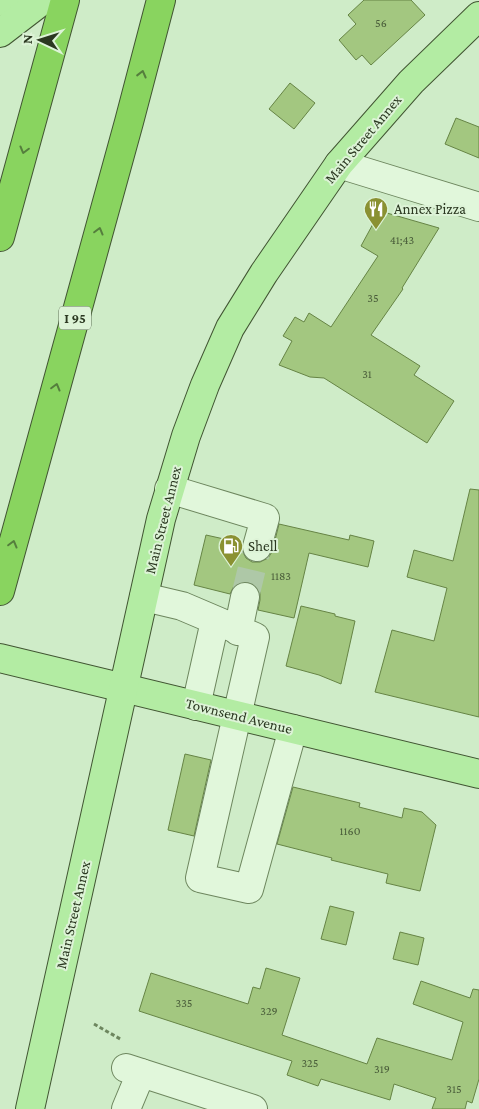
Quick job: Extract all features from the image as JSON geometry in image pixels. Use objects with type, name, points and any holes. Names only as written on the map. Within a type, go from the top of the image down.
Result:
[{"type":"highway","points":[[0,237],[65,0]]},
{"type":"highway","name":"I 95","points":[[0,591],[161,0]]},
{"type":"main road","points":[[0,1],[18,0]]},
{"type":"main road","points":[[0,33],[43,0]]},
{"type":"main road","name":"Main Street Annex","points":[[30,1109],[169,489],[205,385],[230,328],[264,274],[339,164],[411,82],[479,16]]},
{"type":"main road","name":"Townsend Avenue","points":[[0,658],[479,774]]},
{"type":"street","points":[[339,164],[479,207]]},
{"type":"street","points":[[169,489],[266,518],[257,547]]},
{"type":"street","points":[[144,597],[182,606],[255,637],[200,878],[249,889],[293,729]]},
{"type":"street","points":[[196,706],[226,626],[245,597]]},
{"type":"street","points":[[126,1109],[133,1070],[252,1109]]},
{"type":"path","points":[[94,1024],[122,1040]]},
{"type":"building","points":[[364,0],[411,0],[425,15],[371,65],[362,55],[356,60],[339,40],[356,24],[348,15]]},
{"type":"building","points":[[290,83],[315,103],[294,129],[269,109]]},
{"type":"building","points":[[456,118],[479,127],[479,158],[445,144]]},
{"type":"building","points":[[380,211],[439,228],[403,289],[371,335],[420,366],[414,375],[454,401],[427,443],[324,378],[310,377],[279,365],[292,341],[283,336],[295,317],[304,322],[309,313],[331,327],[378,256],[361,246]]},
{"type":"building","points":[[470,489],[479,490],[479,717],[375,692],[392,630],[434,641],[447,588],[407,577],[414,550],[453,561]]},
{"type":"building","points":[[279,524],[349,540],[350,535],[374,541],[368,567],[309,553],[294,618],[258,610],[260,592],[256,586],[249,582],[240,582],[234,586],[230,594],[194,585],[206,535],[242,543],[242,550],[246,558],[252,562],[260,562],[268,558],[272,552]]},
{"type":"building","points":[[301,606],[355,621],[341,684],[319,675],[286,666]]},
{"type":"building","points":[[185,754],[211,760],[194,836],[168,830]]},
{"type":"building","points":[[293,787],[360,803],[359,807],[402,818],[404,808],[422,812],[436,825],[420,891],[386,883],[388,874],[277,844]]},
{"type":"building","points":[[330,906],[354,912],[346,945],[321,939]]},
{"type":"building","points":[[400,932],[424,938],[418,965],[393,959]]},
{"type":"building","points":[[266,968],[300,978],[282,1035],[367,1064],[377,1038],[452,1060],[463,1022],[413,1004],[421,981],[470,998],[473,989],[479,990],[479,1079],[472,1103],[467,1101],[465,1109],[432,1109],[436,1098],[394,1084],[390,1100],[321,1079],[318,1086],[287,1075],[292,1061],[139,1011],[151,973],[248,1004],[253,987],[260,989]]},
{"type":"tunnel","points":[[245,597],[257,547]]},
{"type":"place","name":"Annex Pizza","points":[[376,230]]},
{"type":"place","name":"Shell","points":[[231,567]]}]
